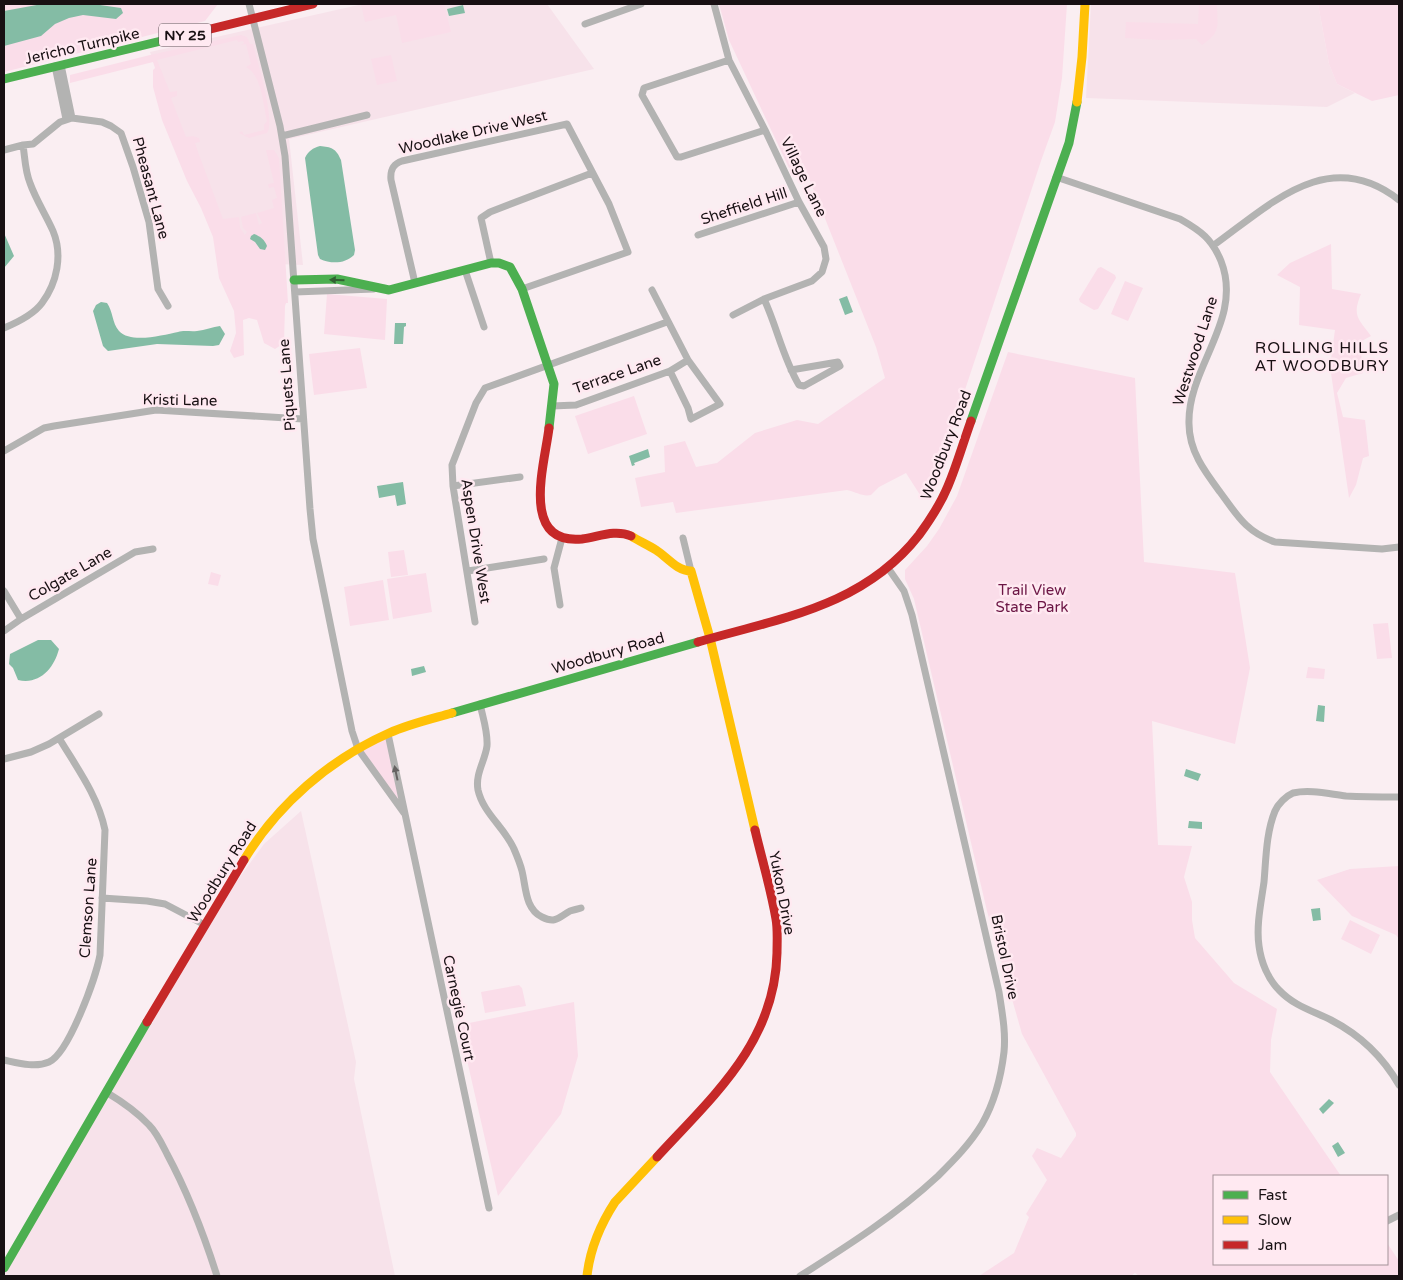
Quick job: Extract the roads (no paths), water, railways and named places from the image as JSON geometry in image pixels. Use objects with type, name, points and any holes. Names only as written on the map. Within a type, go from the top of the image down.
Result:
[{"type":"main road","name":"Jericho Turnpike","points":[[4,78],[313,4]]},
{"type":"main road","name":"Woodbury Road","points":[[4,1268],[255,841],[269,823],[307,785],[331,766],[358,749],[388,734],[424,721],[799,614],[833,602],[864,586],[888,568],[920,534],[948,486],[1069,142],[1079,98],[1085,4]]},
{"type":"main road","points":[[294,280],[337,279],[389,290],[491,263],[499,263],[510,267],[522,289],[554,384],[538,498],[541,514],[548,527],[562,538],[580,539],[616,533],[628,534],[656,550],[678,567],[685,571],[691,571]]},
{"type":"main road","name":"Yukon Drive","points":[[587,1276],[595,1240],[615,1202],[727,1081],[748,1052],[763,1024],[771,1001],[776,976],[778,952],[776,920],[710,638],[691,571]]},
{"type":"street","name":"Piquets Lane","points":[[249,4],[282,136],[287,175],[313,539],[352,731],[358,749]]},
{"type":"street","points":[[584,24],[641,4]]},
{"type":"street","name":"Village Lane","points":[[714,4],[729,60],[799,202],[824,248],[826,259],[822,272],[812,281],[764,299],[733,314]]},
{"type":"street","points":[[729,60],[644,88],[641,92],[677,157],[765,130]]},
{"type":"street","points":[[4,150],[33,144],[69,118],[58,66]]},
{"type":"street","points":[[282,136],[367,115]]},
{"type":"street","name":"Pheasant Lane","points":[[69,118],[102,122],[121,133],[149,222],[158,289],[168,306]]},
{"type":"street","name":"Woodlake Drive West","points":[[415,283],[391,180],[392,168],[397,162],[567,124],[609,204],[628,252],[522,289]]},
{"type":"street","points":[[4,328],[20,320],[42,303],[58,269],[59,252],[54,232],[29,182],[23,145]]},
{"type":"street","points":[[491,263],[481,218],[490,212],[592,173]]},
{"type":"street","name":"Westwood Lane","points":[[1056,177],[1180,219],[1194,227],[1214,245],[1226,273],[1227,304],[1192,395],[1189,426],[1192,444],[1199,462],[1242,522],[1261,537],[1275,542],[1382,549],[1399,547]]},
{"type":"street","points":[[1214,245],[1286,194],[1310,182],[1332,178],[1357,180],[1378,186],[1399,200]]},
{"type":"street","name":"Sheffield Hill","points":[[698,235],[799,202]]},
{"type":"street","points":[[465,270],[484,327]]},
{"type":"street","points":[[295,292],[378,288]]},
{"type":"street","points":[[652,290],[688,360],[720,404],[691,419],[688,408],[670,371]]},
{"type":"street","points":[[764,299],[784,356],[791,370],[799,385],[804,386],[840,366],[838,362],[791,370]]},
{"type":"street","name":"Aspen Drive West","points":[[475,622],[453,486],[452,465],[476,403],[485,388],[668,322]]},
{"type":"street","name":"Terrace Lane","points":[[552,406],[576,405],[670,371],[688,360]]},
{"type":"street","name":"Kristi Lane","points":[[4,451],[44,428],[156,410],[303,420]]},
{"type":"street","points":[[453,486],[520,477]]},
{"type":"street","points":[[560,605],[554,568],[562,538]]},
{"type":"street","points":[[683,538],[691,571]]},
{"type":"street","name":"Colgate Lane","points":[[4,631],[135,552],[153,549]]},
{"type":"street","points":[[468,571],[544,559]]},
{"type":"street","name":"Bristol Drive","points":[[800,1276],[895,1213],[921,1192],[968,1145],[982,1124],[993,1101],[1004,1050],[1004,1025],[999,992],[912,615],[904,591],[888,568]]},
{"type":"street","points":[[4,591],[21,619]]},
{"type":"street","points":[[480,704],[487,740],[478,779],[480,796],[486,808],[504,831],[514,848],[522,870],[530,906],[541,917],[554,920],[561,919],[571,911],[581,908]]},
{"type":"street","points":[[4,759],[32,752],[99,714]]},
{"type":"street","name":"Carnegie Court","points":[[388,734],[489,1208]]},
{"type":"street","name":"Clemson Lane","points":[[4,1060],[39,1065],[49,1062],[56,1057],[63,1048],[96,973],[100,955],[105,830],[101,812],[94,796],[59,738]]},
{"type":"street","name":"Carnegie Court","points":[[358,749],[404,813]]},
{"type":"street","points":[[1399,797],[1346,796],[1315,792],[1293,794],[1282,800],[1275,809],[1270,826],[1259,919],[1258,945],[1268,975],[1280,991],[1302,1008],[1353,1032],[1382,1060],[1399,1084]]},
{"type":"street","points":[[102,898],[164,904],[204,926]]},
{"type":"street","points":[[106,1092],[139,1115],[158,1137],[176,1170],[201,1228],[217,1276]]},
{"type":"district","name":"ROLLING HILLS AT WOODBURY","points":[[1322,356]]},
{"type":"park label","name":"Trail View State Park","points":[[1032,598]]}]
